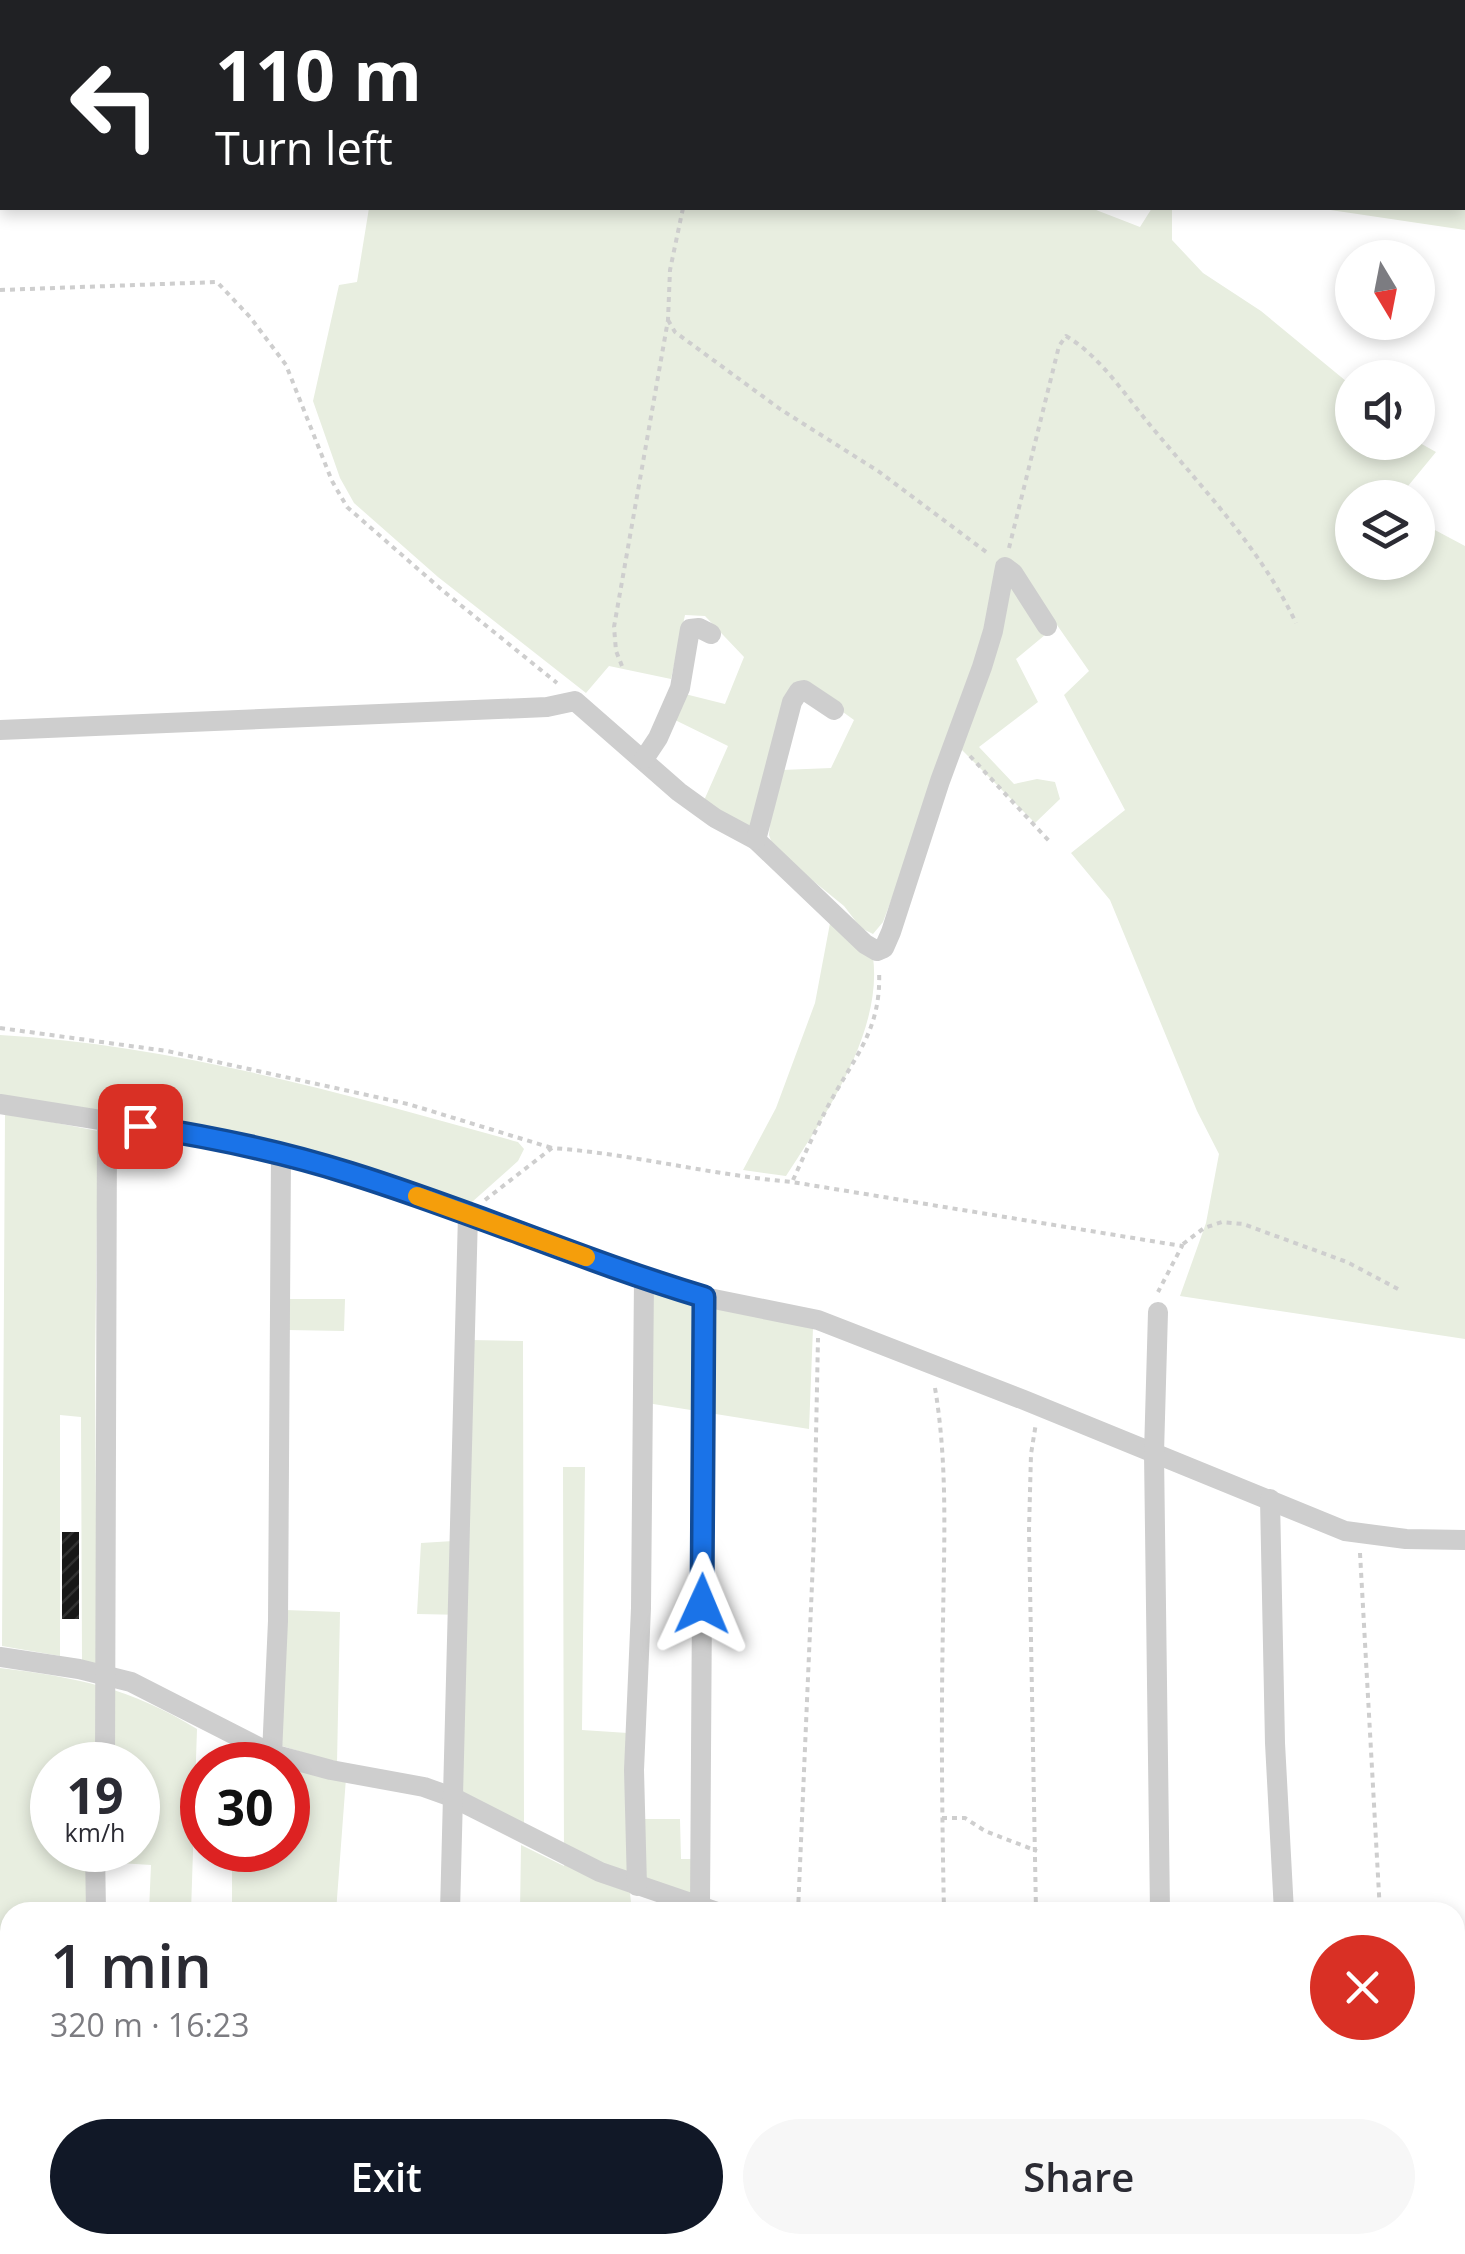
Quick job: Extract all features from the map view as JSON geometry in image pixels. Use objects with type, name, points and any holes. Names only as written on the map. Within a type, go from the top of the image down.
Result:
[{"type":"street","points":[[0,730],[547,707],[575,701],[703,809],[756,840],[877,951],[884,948],[892,932],[993,631],[1005,567],[1046,626]]},
{"type":"street","points":[[644,760],[680,688],[690,629],[699,628],[711,634]]},
{"type":"street","points":[[756,840],[792,702],[804,690],[834,710]]},
{"type":"street","points":[[0,1104],[220,1139],[382,1183],[644,1279],[704,1297],[818,1320],[1344,1530],[1406,1539],[1465,1540]]},
{"type":"street","points":[[105,1742],[108,1121]]},
{"type":"street","points":[[273,1742],[278,1621],[281,1153]]},
{"type":"street","points":[[450,1902],[468,1214]]},
{"type":"street","points":[[637,1886],[634,1770],[642,1608],[644,1279]]},
{"type":"street","points":[[704,1297],[709,1902]]},
{"type":"street","points":[[1158,1312],[1154,1453],[1160,1902]]},
{"type":"street","points":[[1270,1500],[1275,1743],[1283,1902]]},
{"type":"street","points":[[0,1657],[104,1676],[155,1692],[246,1742]]},
{"type":"street","points":[[310,1764],[396,1780],[452,1798],[567,1858],[685,1902]]},
{"type":"street","points":[[95,1872],[96,1902]]},
{"type":"path","points":[[622,666],[614,627],[668,320],[670,270],[683,210]]},
{"type":"path","points":[[0,290],[217,282],[250,317],[286,365],[332,481],[347,506],[575,701]]},
{"type":"path","points":[[668,320],[675,332],[709,358],[878,472],[1005,567],[1059,346],[1066,336],[1080,344],[1122,392],[1262,561],[1296,623]]},
{"type":"path","points":[[954,744],[975,760],[1050,842]]},
{"type":"path","points":[[792,1182],[828,1106],[860,1056],[876,1018],[881,995],[877,951]]},
{"type":"path","points":[[0,1028],[186,1055],[408,1104],[552,1148],[588,1150],[736,1177],[792,1182],[1182,1246]]},
{"type":"path","points":[[468,1214],[552,1148]]},
{"type":"path","points":[[1158,1312],[1158,1288],[1182,1246],[1204,1228],[1222,1222],[1242,1224],[1346,1262],[1398,1289]]},
{"type":"path","points":[[798,1902],[814,1556],[818,1320]]},
{"type":"path","points":[[931,1362],[940,1420],[944,1514],[944,1902]]},
{"type":"path","points":[[1036,1902],[1029,1530],[1031,1454],[1039,1406]]},
{"type":"path","points":[[1359,1532],[1379,1902]]},
{"type":"path","points":[[942,1818],[966,1818],[985,1830],[1037,1850]]},
{"type":"shaded area","points":[[369,210],[1096,210],[1140,227],[1151,210],[1172,210],[1172,240],[1203,273],[1261,311],[1335,372],[1335,460],[1429,460],[1413,480],[1335,480],[1335,580],[1435,580],[1435,530],[1465,546],[1465,1339],[1180,1296],[1206,1223],[1219,1154],[1197,1111],[1110,900],[1071,853],[1125,810],[1064,695],[1089,671],[1057,625],[1016,659],[1038,702],[979,747],[1014,784],[1037,779],[1055,782],[1060,799],[1035,823],[951,739],[883,922],[873,934],[861,928],[844,906],[774,849],[769,835],[782,770],[831,768],[854,720],[807,686],[751,827],[702,805],[728,746],[673,719],[685,694],[725,704],[744,657],[705,616],[685,615],[671,679],[609,666],[586,693],[438,577],[354,503],[340,478],[313,401],[339,285],[357,282]]},
{"type":"shaded area","points":[[1330,210],[1465,210],[1465,230]]},
{"type":"shaded area","points":[[831,918],[873,957],[874,985],[860,1043],[833,1100],[786,1176],[743,1170],[776,1108],[815,1003]]},
{"type":"shaded area","points":[[0,1035],[131,1049],[262,1075],[518,1142],[524,1149],[518,1161],[472,1202],[461,1201],[306,1150],[0,1096]]},
{"type":"shaded area","points":[[5,1113],[98,1131],[97,1665],[82,1661],[81,1417],[60,1415],[60,1656],[2,1646]]},
{"type":"shaded area","points":[[650,1291],[813,1328],[809,1429],[647,1403]]},
{"type":"shaded area","points":[[287,1299],[345,1299],[344,1331],[287,1330]]},
{"type":"shaded area","points":[[470,1340],[523,1341],[524,1827],[459,1791],[466,1615],[417,1614],[421,1543],[453,1541]]},
{"type":"shaded area","points":[[563,1467],[585,1467],[582,1730],[628,1733],[642,1819],[680,1819],[681,1859],[694,1859],[693,1895],[628,1874],[631,1902],[520,1902],[521,1845],[564,1866]]},
{"type":"shaded area","points":[[285,1610],[340,1612],[337,1763],[310,1755],[310,1742],[279,1742]]},
{"type":"shaded area","points":[[0,1668],[102,1686],[149,1703],[197,1729],[197,1742],[180,1742],[180,1872],[192,1872],[191,1902],[149,1902],[151,1872],[160,1872],[160,1742],[30,1742],[30,1872],[101,1872],[93,1902],[0,1902]]},
{"type":"shaded area","points":[[310,1772],[346,1778],[337,1902],[232,1902],[232,1872],[310,1872]]},
{"type":"building","points":[[62,1532],[79,1532],[79,1619],[62,1619]]},
{"type":"slow traffic","points":[[417,1196],[586,1257]]},
{"type":"route","points":[[140,1126],[249,1145],[347,1172],[704,1297],[702,1604]]}]
